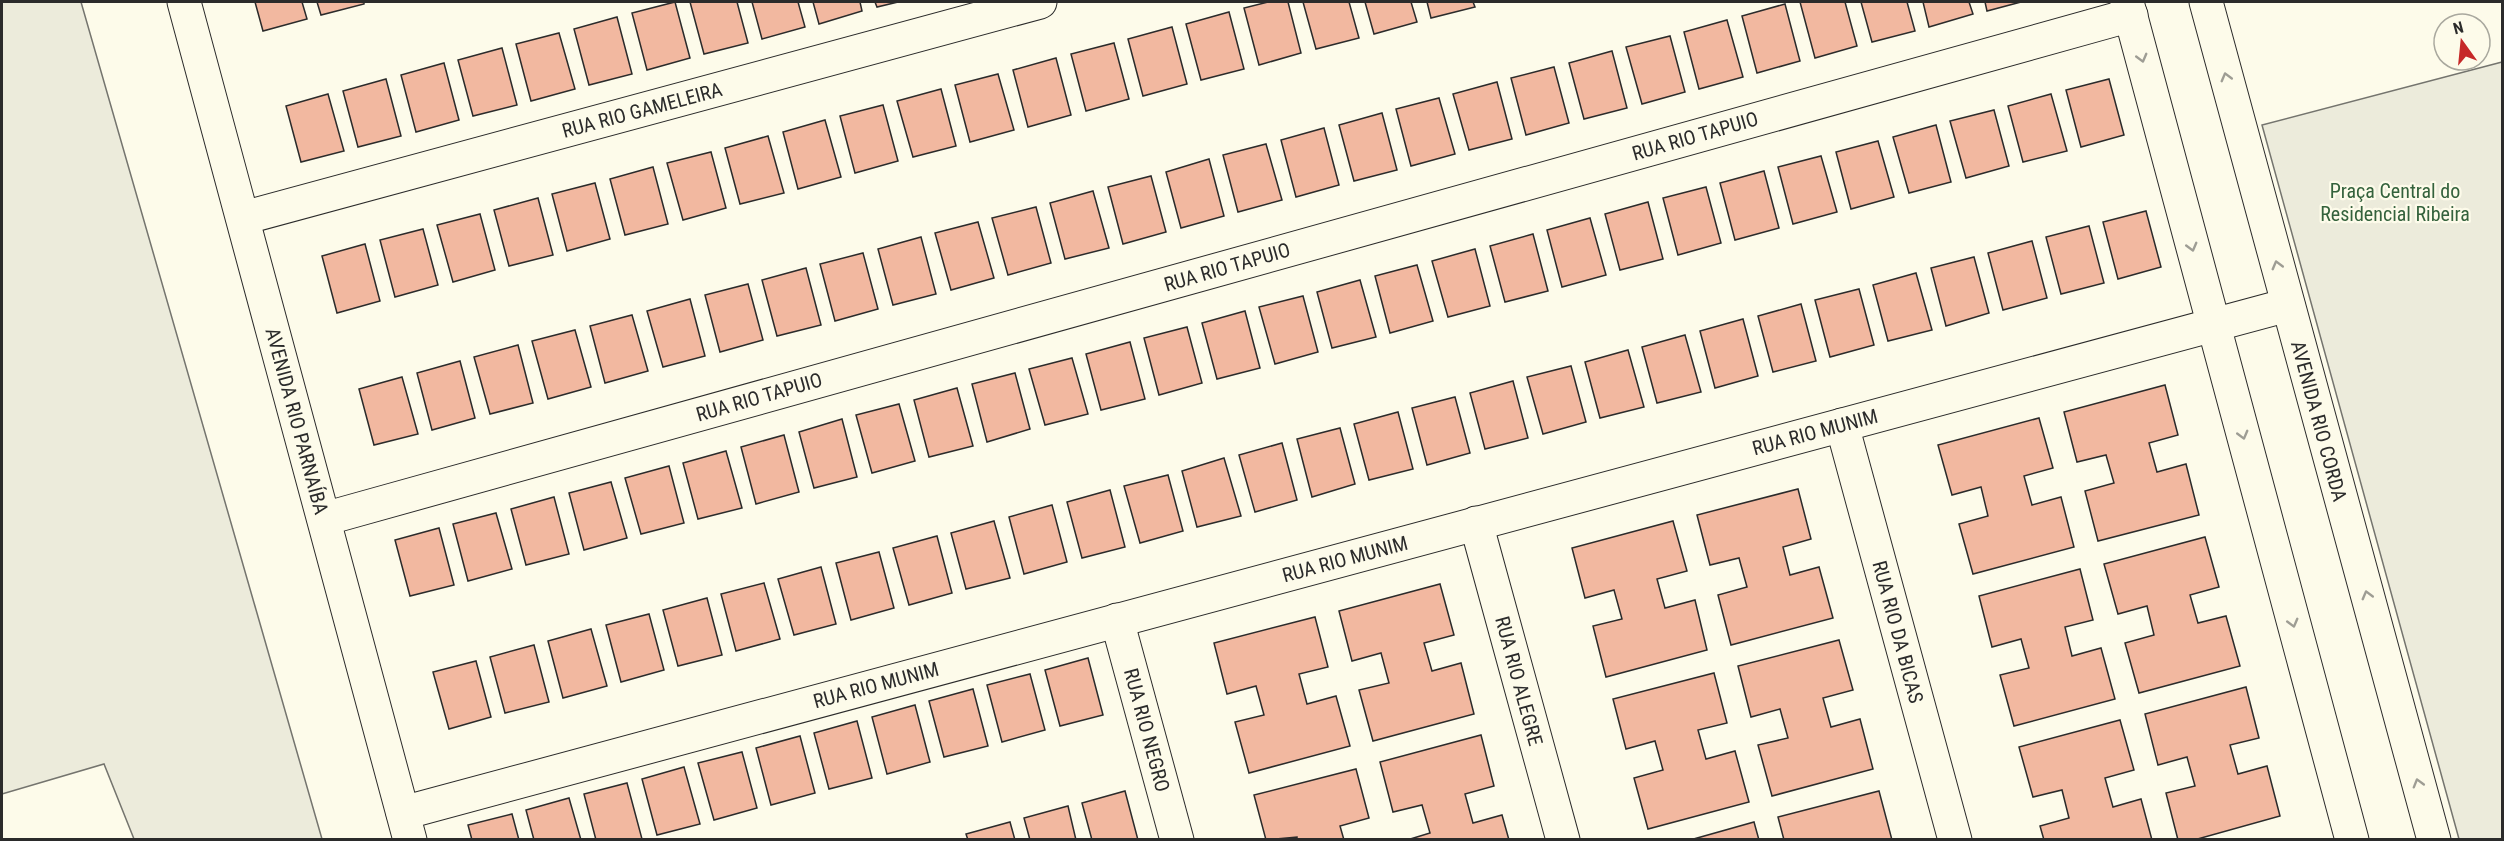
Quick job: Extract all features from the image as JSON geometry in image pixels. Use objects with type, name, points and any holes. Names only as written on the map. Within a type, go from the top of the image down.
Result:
[{"type":"street","name":"AVENIDA RIO PARNAÍBA","points":[[184,2],[407,826]]},
{"type":"street","name":"RUA RIO GAMELEIRA","points":[[243,218],[1040,2]]},
{"type":"street","name":"AVENIDA RIO CORDA","points":[[2206,2],[2434,840]]},
{"type":"street","points":[[2129,8],[2352,840]]},
{"type":"street","name":"RUA RIO TAPUIO","points":[[324,519],[2129,8]]},
{"type":"street","name":"RUA RIO MUNIM","points":[[407,826],[1117,620],[2288,305]]},
{"type":"street","name":"RUA RIO DA BICAS","points":[[1842,425],[1955,840]]},
{"type":"street","name":"RUA RIO ALEGRE","points":[[1476,523],[1563,840]]},
{"type":"street","name":"RUA RIO NEGRO","points":[[1117,620],[1177,840]]},
{"type":"green space","points":[[2,2],[81,2],[322,839],[134,839],[104,764],[2,794]]},
{"type":"green space","name":"Praça Central do Residencial Ribeira","points":[[2502,62],[2502,839],[2459,839],[2262,125],[2464,72],[2492,72],[2492,65]]},
{"type":"building","points":[[255,2],[302,2],[307,19],[263,31]]},
{"type":"building","points":[[317,2],[364,2],[364,4],[321,15]]},
{"type":"building","points":[[675,2],[690,58],[647,70],[632,13]]},
{"type":"building","points":[[690,2],[737,2],[748,43],[704,54]]},
{"type":"building","points":[[752,2],[798,2],[805,27],[762,39]]},
{"type":"building","points":[[813,2],[860,2],[862,11],[819,24]]},
{"type":"building","points":[[875,2],[898,2],[877,7]]},
{"type":"building","points":[[1268,2],[1288,2],[1301,53],[1259,65],[1244,8]]},
{"type":"building","points":[[1303,2],[1349,2],[1359,38],[1316,49]]},
{"type":"building","points":[[1365,2],[1411,2],[1417,22],[1374,34]]},
{"type":"building","points":[[1427,2],[1473,2],[1475,7],[1431,18]]},
{"type":"building","points":[[1800,2],[1845,2],[1857,46],[1815,58]]},
{"type":"building","points":[[1861,2],[1907,2],[1915,31],[1872,42]]},
{"type":"building","points":[[1923,2],[1969,2],[1973,14],[1929,27]]},
{"type":"building","points":[[1985,2],[2021,2],[1987,11]]},
{"type":"building","points":[[1785,4],[1800,61],[1757,73],[1742,16]]},
{"type":"building","points":[[1229,12],[1244,69],[1201,80],[1186,24]]},
{"type":"building","points":[[617,17],[632,74],[589,85],[574,29]]},
{"type":"building","points":[[1727,20],[1743,77],[1699,89],[1684,32]]},
{"type":"building","points":[[1172,27],[1187,84],[1143,96],[1128,39]]},
{"type":"building","points":[[559,33],[575,89],[531,101],[516,44]]},
{"type":"building","points":[[1670,36],[1685,92],[1642,104],[1626,47]]},
{"type":"building","points":[[1114,43],[1129,99],[1086,111],[1071,54]]},
{"type":"building","points":[[502,48],[517,105],[473,116],[458,60]]},
{"type":"building","points":[[1612,51],[1627,108],[1584,119],[1569,63]]},
{"type":"building","points":[[1056,58],[1071,115],[1028,127],[1013,70]]},
{"type":"building","points":[[444,63],[459,120],[416,132],[401,75]]},
{"type":"building","points":[[1554,67],[1569,123],[1526,135],[1511,78]]},
{"type":"building","points":[[998,74],[1014,130],[970,142],[955,85]]},
{"type":"building","points":[[386,79],[401,136],[358,147],[343,91]]},
{"type":"building","points":[[2109,79],[2124,135],[2081,147],[2066,90]]},
{"type":"building","points":[[1497,82],[1512,139],[1469,150],[1453,94]]},
{"type":"building","points":[[941,89],[956,146],[913,157],[897,101]]},
{"type":"building","points":[[328,94],[344,151],[301,162],[286,106]]},
{"type":"building","points":[[2051,94],[2067,151],[2023,162],[2008,106]]},
{"type":"building","points":[[1439,98],[1455,154],[1411,166],[1396,109]]},
{"type":"building","points":[[883,105],[898,161],[855,173],[840,116]]},
{"type":"building","points":[[1994,110],[2009,166],[1966,178],[1950,121]]},
{"type":"building","points":[[1382,113],[1397,170],[1354,181],[1339,125]]},
{"type":"building","points":[[825,120],[841,177],[798,189],[783,132]]},
{"type":"building","points":[[1936,125],[1951,182],[1909,193],[1893,137]]},
{"type":"building","points":[[1324,128],[1339,185],[1296,197],[1281,140]]},
{"type":"building","points":[[768,136],[784,193],[740,204],[725,148]]},
{"type":"building","points":[[1878,141],[1894,197],[1851,209],[1836,152]]},
{"type":"building","points":[[1266,144],[1282,200],[1238,212],[1223,155]]},
{"type":"building","points":[[711,152],[726,208],[683,220],[667,163]]},
{"type":"building","points":[[1821,156],[1837,212],[1793,224],[1778,167]]},
{"type":"building","points":[[1209,159],[1224,216],[1181,228],[1166,172]]},
{"type":"building","points":[[653,167],[668,224],[625,235],[610,179]]},
{"type":"building","points":[[1764,171],[1779,228],[1735,240],[1720,183]]},
{"type":"building","points":[[1151,176],[1166,232],[1123,244],[1108,187]]},
{"type":"building","points":[[595,183],[610,239],[567,251],[552,194]]},
{"type":"building","points":[[1706,187],[1721,243],[1678,255],[1663,198]]},
{"type":"building","points":[[1093,191],[1109,248],[1065,259],[1050,203]]},
{"type":"building","points":[[538,198],[553,255],[509,266],[494,210]]},
{"type":"building","points":[[1648,202],[1663,259],[1620,270],[1605,214]]},
{"type":"building","points":[[1036,207],[1051,263],[1008,275],[992,218]]},
{"type":"building","points":[[2146,211],[2161,267],[2118,279],[2103,222]]},
{"type":"building","points":[[480,214],[495,270],[453,282],[437,225]]},
{"type":"building","points":[[1590,218],[1606,275],[1562,287],[1547,230]]},
{"type":"building","points":[[978,222],[994,278],[951,290],[935,233]]},
{"type":"building","points":[[2089,226],[2104,283],[2061,294],[2046,237]]},
{"type":"building","points":[[423,229],[438,285],[395,297],[380,240]]},
{"type":"building","points":[[1533,234],[1548,291],[1505,302],[1490,246]]},
{"type":"building","points":[[921,237],[936,294],[893,305],[878,249]]},
{"type":"building","points":[[2032,241],[2047,298],[2003,310],[1988,253]]},
{"type":"building","points":[[365,244],[380,301],[337,313],[322,256]]},
{"type":"building","points":[[1475,249],[1490,306],[1448,317],[1432,261]]},
{"type":"building","points":[[863,253],[878,309],[835,321],[820,264]]},
{"type":"building","points":[[1974,257],[1989,313],[1946,326],[1931,268]]},
{"type":"building","points":[[1417,265],[1433,321],[1390,333],[1375,276]]},
{"type":"building","points":[[806,268],[821,325],[777,336],[762,280]]},
{"type":"building","points":[[1916,273],[1932,330],[1888,341],[1873,285]]},
{"type":"building","points":[[1360,280],[1376,337],[1332,348],[1317,292]]},
{"type":"building","points":[[748,284],[763,340],[720,352],[705,295]]},
{"type":"building","points":[[1859,289],[1874,345],[1830,357],[1815,300]]},
{"type":"building","points":[[1303,296],[1318,352],[1275,364],[1259,307]]},
{"type":"building","points":[[690,299],[705,356],[663,367],[647,311]]},
{"type":"building","points":[[1801,304],[1816,361],[1773,372],[1758,316]]},
{"type":"building","points":[[1245,311],[1260,368],[1217,379],[1202,323]]},
{"type":"building","points":[[632,315],[648,371],[605,383],[590,326]]},
{"type":"building","points":[[1743,319],[1758,376],[1715,388],[1700,331]]},
{"type":"building","points":[[1187,327],[1202,383],[1159,395],[1144,338]]},
{"type":"building","points":[[575,330],[591,387],[548,399],[532,341]]},
{"type":"building","points":[[1685,335],[1701,392],[1657,403],[1642,347]]},
{"type":"building","points":[[1130,342],[1145,399],[1101,410],[1086,354]]},
{"type":"building","points":[[518,345],[533,403],[490,414],[474,357]]},
{"type":"building","points":[[1628,350],[1644,407],[1600,418],[1585,362]]},
{"type":"building","points":[[1072,358],[1088,414],[1045,425],[1029,369]]},
{"type":"building","points":[[460,361],[475,418],[432,430],[417,373]]},
{"type":"building","points":[[1571,366],[1586,422],[1543,434],[1527,377]]},
{"type":"building","points":[[1015,373],[1030,429],[987,442],[972,384]]},
{"type":"building","points":[[402,377],[418,434],[374,445],[359,389]]},
{"type":"building","points":[[1513,381],[1528,438],[1485,449],[1470,393]]},
{"type":"building","points":[[2165,385],[2178,435],[2149,443],[2157,472],[2186,464],[2199,515],[2098,541],[2085,491],[2114,483],[2106,455],[2077,462],[2064,412]]},
{"type":"building","points":[[957,388],[973,446],[929,457],[914,400]]},
{"type":"building","points":[[1455,397],[1470,453],[1427,465],[1412,408]]},
{"type":"building","points":[[899,404],[915,461],[872,473],[856,415]]},
{"type":"building","points":[[1398,412],[1413,469],[1369,480],[1354,424]]},
{"type":"building","points":[[2039,418],[2053,468],[2024,476],[2032,505],[2061,497],[2074,547],[1973,574],[1959,524],[1988,516],[1981,487],[1952,495],[1938,445]]},
{"type":"building","points":[[842,419],[857,477],[814,488],[799,432]]},
{"type":"building","points":[[1340,428],[1355,484],[1312,497],[1297,439]]},
{"type":"building","points":[[784,435],[799,492],[756,504],[741,447]]},
{"type":"building","points":[[1282,443],[1297,500],[1255,512],[1239,455]]},
{"type":"building","points":[[726,451],[742,508],[698,519],[683,463]]},
{"type":"building","points":[[1224,458],[1241,516],[1197,527],[1182,471]]},
{"type":"building","points":[[669,466],[684,523],[641,534],[625,478]]},
{"type":"building","points":[[1168,475],[1183,531],[1140,543],[1124,486]]},
{"type":"building","points":[[611,482],[627,538],[584,550],[569,493]]},
{"type":"building","points":[[1798,489],[1811,539],[1783,547],[1790,575],[1819,567],[1833,618],[1731,645],[1718,595],[1747,587],[1739,558],[1710,565],[1697,515]]},
{"type":"building","points":[[1110,490],[1125,547],[1082,558],[1067,502]]},
{"type":"building","points":[[554,497],[569,554],[526,565],[511,509]]},
{"type":"building","points":[[1052,505],[1067,562],[1024,574],[1009,517]]},
{"type":"building","points":[[496,513],[512,569],[468,581],[453,524]]},
{"type":"building","points":[[994,521],[1010,578],[966,589],[951,533]]},
{"type":"building","points":[[1673,521],[1687,571],[1657,579],[1665,608],[1695,600],[1707,650],[1606,677],[1593,626],[1622,619],[1614,590],[1585,598],[1572,548]]},
{"type":"building","points":[[439,528],[454,585],[410,596],[395,540]]},
{"type":"building","points":[[937,536],[952,593],[909,605],[893,548]]},
{"type":"building","points":[[2205,537],[2219,587],[2190,595],[2198,623],[2226,616],[2240,666],[2139,693],[2125,643],[2154,635],[2147,606],[2118,614],[2104,564]]},
{"type":"building","points":[[879,552],[894,608],[851,620],[836,563]]},
{"type":"building","points":[[821,567],[836,624],[794,635],[778,579]]},
{"type":"building","points":[[2080,569],[2093,620],[2065,627],[2072,656],[2101,648],[2115,699],[2014,726],[2000,675],[2029,668],[2021,639],[1992,647],[1979,596]]},
{"type":"building","points":[[764,583],[780,639],[736,651],[721,594]]},
{"type":"building","points":[[1440,584],[1454,635],[1424,643],[1432,671],[1461,663],[1474,714],[1373,741],[1359,690],[1389,683],[1381,653],[1352,661],[1339,611]]},
{"type":"building","points":[[707,598],[722,655],[678,666],[663,610]]},
{"type":"building","points":[[649,614],[664,670],[621,682],[606,625]]},
{"type":"building","points":[[1315,617],[1328,667],[1299,674],[1307,704],[1336,696],[1350,746],[1249,773],[1235,722],[1264,715],[1256,686],[1227,694],[1214,643]]},
{"type":"building","points":[[591,629],[607,686],[563,698],[548,641]]},
{"type":"building","points":[[1839,640],[1853,690],[1823,698],[1831,727],[1860,719],[1873,769],[1772,796],[1758,745],[1788,738],[1780,709],[1751,717],[1738,666]]},
{"type":"building","points":[[534,645],[549,702],[505,713],[490,657]]},
{"type":"building","points":[[1088,658],[1103,715],[1060,726],[1045,670]]},
{"type":"building","points":[[476,661],[491,717],[449,729],[433,672]]},
{"type":"building","points":[[1714,673],[1727,723],[1698,730],[1706,759],[1735,751],[1749,802],[1648,829],[1634,778],[1663,770],[1655,741],[1626,749],[1613,699]]},
{"type":"building","points":[[1030,674],[1045,730],[1002,742],[987,685]]},
{"type":"building","points":[[2246,687],[2259,738],[2230,745],[2238,774],[2267,766],[2280,816],[2194,840],[2178,840],[2166,793],[2195,786],[2187,757],[2158,765],[2145,714]]},
{"type":"building","points":[[973,689],[988,746],[944,757],[929,701]]},
{"type":"building","points":[[915,705],[930,762],[887,774],[872,717]]},
{"type":"building","points":[[2120,720],[2134,770],[2105,778],[2113,807],[2141,799],[2152,840],[2044,840],[2040,826],[2069,818],[2062,790],[2033,797],[2019,747]]},
{"type":"building","points":[[857,721],[872,778],[829,789],[814,733]]},
{"type":"building","points":[[1481,735],[1494,786],[1465,794],[1473,823],[1502,815],[1509,840],[1407,840],[1430,833],[1422,805],[1393,812],[1380,762]]},
{"type":"building","points":[[800,736],[815,793],[771,805],[756,748]]},
{"type":"building","points":[[742,752],[757,808],[714,820],[698,763]]},
{"type":"building","points":[[684,767],[700,824],[657,835],[642,779]]},
{"type":"building","points":[[1356,769],[1369,818],[1340,826],[1344,840],[1297,840],[1297,837],[1266,840],[1254,795]]},
{"type":"building","points":[[627,783],[642,839],[596,840],[584,794]]},
{"type":"building","points":[[1125,791],[1138,840],[1092,840],[1082,803]]},
{"type":"building","points":[[1879,791],[1892,840],[1784,840],[1778,817]]},
{"type":"building","points":[[569,798],[581,840],[534,840],[526,810]]},
{"type":"building","points":[[1068,806],[1076,840],[1030,840],[1024,818]]},
{"type":"building","points":[[512,814],[519,840],[472,840],[468,825]]},
{"type":"building","points":[[1010,822],[1015,840],[968,840],[966,834]]},
{"type":"building","points":[[1754,822],[1759,840],[1690,840]]}]
